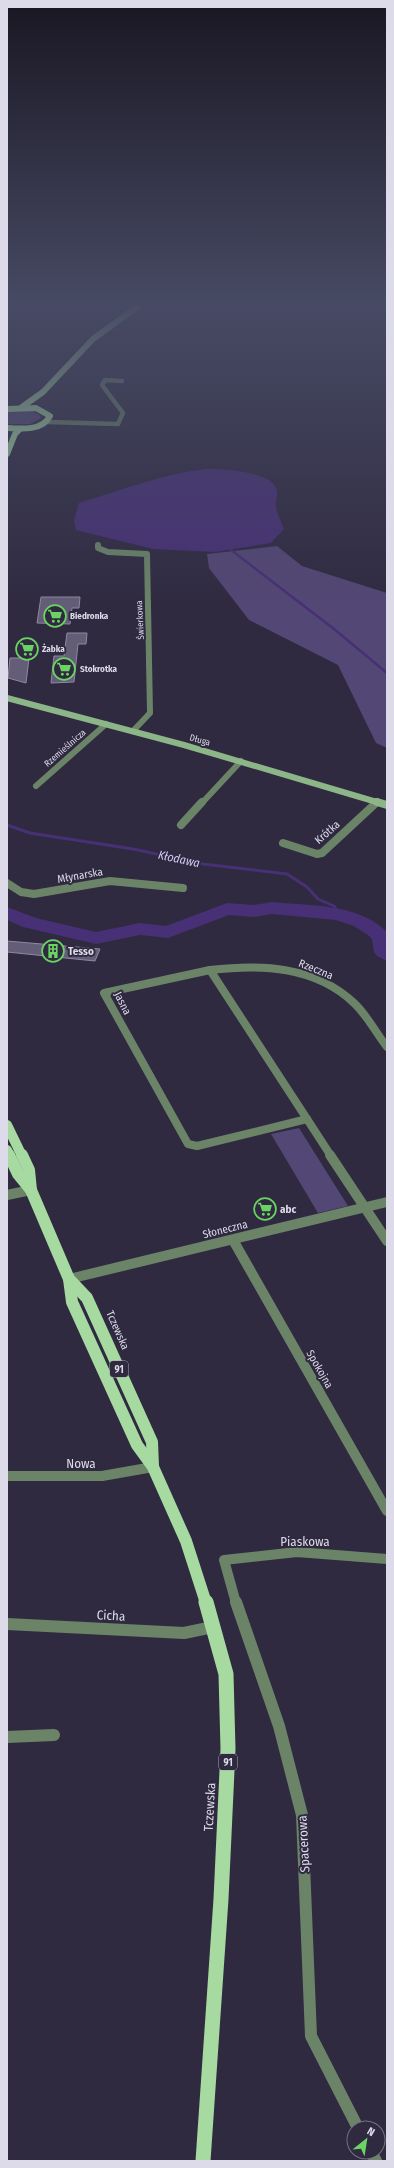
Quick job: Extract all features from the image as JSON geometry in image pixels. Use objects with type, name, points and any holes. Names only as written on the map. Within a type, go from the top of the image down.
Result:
[{"type":"main road","points":[[36,409],[38,405]]},
{"type":"main road","points":[[7,409],[22,407],[36,409],[46,412],[48,419],[36,427],[8,429]]},
{"type":"main road","points":[[7,454],[15,434],[20,429]]},
{"type":"main road","name":"Tczewska","points":[[7,1125],[29,1170],[31,1190]]},
{"type":"main road","name":"Tczewska","points":[[7,1150],[18,1174],[31,1190],[69,1279],[72,1302],[137,1445],[153,1467],[186,1541],[226,1674],[228,1749],[221,1899],[203,2161]]},
{"type":"street","points":[[48,419],[118,424],[123,413],[117,405]]},
{"type":"street","name":"Świerkowa","points":[[98,545],[98,548],[108,552],[147,554],[150,713],[133,731]]},
{"type":"street","name":"Długa","points":[[7,698],[241,761],[387,805]]},
{"type":"street","name":"Rzemieślnicza","points":[[36,786],[106,724]]},
{"type":"street","points":[[181,825],[241,761]]},
{"type":"street","name":"Krótka","points":[[283,843],[317,854],[322,853],[376,802]]},
{"type":"street","name":"Młynarska","points":[[7,883],[21,892],[34,894],[110,880],[183,888]]},
{"type":"street","name":"Rzeczna","points":[[210,970],[241,966],[265,966],[284,969],[322,982],[343,994],[354,1004],[387,1047]]},
{"type":"street","points":[[210,970],[387,1241]]},
{"type":"street","name":"Jasna","points":[[210,970],[104,993],[188,1144],[197,1146],[308,1119]]},
{"type":"street","points":[[7,1195],[31,1190]]},
{"type":"street","name":"Słoneczna","points":[[69,1279],[387,1202]]},
{"type":"street","name":"Spokojna","points":[[233,1240],[387,1511]]},
{"type":"street","name":"Nowa","points":[[7,1476],[102,1476],[153,1467]]},
{"type":"street","name":"Piaskowa","points":[[224,1560],[298,1552],[387,1557]]},
{"type":"street","name":"Spacerowa","points":[[224,1560],[243,1627],[279,1726],[302,1815],[311,2036],[354,2120]]},
{"type":"street","name":"Cicha","points":[[7,1624],[184,1633],[213,1627]]},
{"type":"street","points":[[7,1737],[54,1736]]},
{"type":"shaded area","points":[[31,411],[39,414],[41,418],[30,424],[7,424],[7,412]]},
{"type":"shaded area","points":[[207,469],[233,470],[253,474],[263,477],[275,486],[277,491],[277,509],[284,529],[271,543],[215,552],[153,549],[76,530],[74,520],[79,503],[158,479],[190,471]]},
{"type":"shaded area","points":[[277,546],[302,566],[387,593],[387,748],[376,743],[338,665],[249,620],[209,568],[207,554]]},
{"type":"shaded area","points":[[299,1128],[348,1206],[318,1213],[271,1134]]},
{"type":"building","name":"Biedronka","points":[[41,597],[80,597],[79,608],[72,608],[70,624],[37,623]]},
{"type":"building","name":"Stokrotka","points":[[67,633],[87,633],[86,644],[78,644],[74,682],[51,683],[54,656],[64,656]]},
{"type":"building","points":[[10,658],[29,658],[26,683],[8,678]]},
{"type":"building","name":"Tesso","points":[[7,941],[100,949],[95,961],[7,952]]},
{"type":"waterway","points":[[231,550],[334,629],[387,673]]},
{"type":"waterway","name":"Kłodawa","points":[[7,825],[30,833],[133,849],[203,864],[287,874],[307,887],[318,899],[334,906],[339,914]]},
{"type":"waterway","name":"Kłodawa","points":[[7,913],[30,923],[96,938],[140,929],[168,932],[227,909],[254,911],[272,908],[339,914],[361,922],[375,931],[382,938],[384,952],[387,955]]},
{"type":"place","name":"Biedronka","points":[[55,616]]},
{"type":"place","name":"Żabka","points":[[27,649]]},
{"type":"place","name":"Stokrotka","points":[[64,669]]},
{"type":"place","name":"Tesso","points":[[53,951]]},
{"type":"place","name":"abc","points":[[265,1209]]}]
